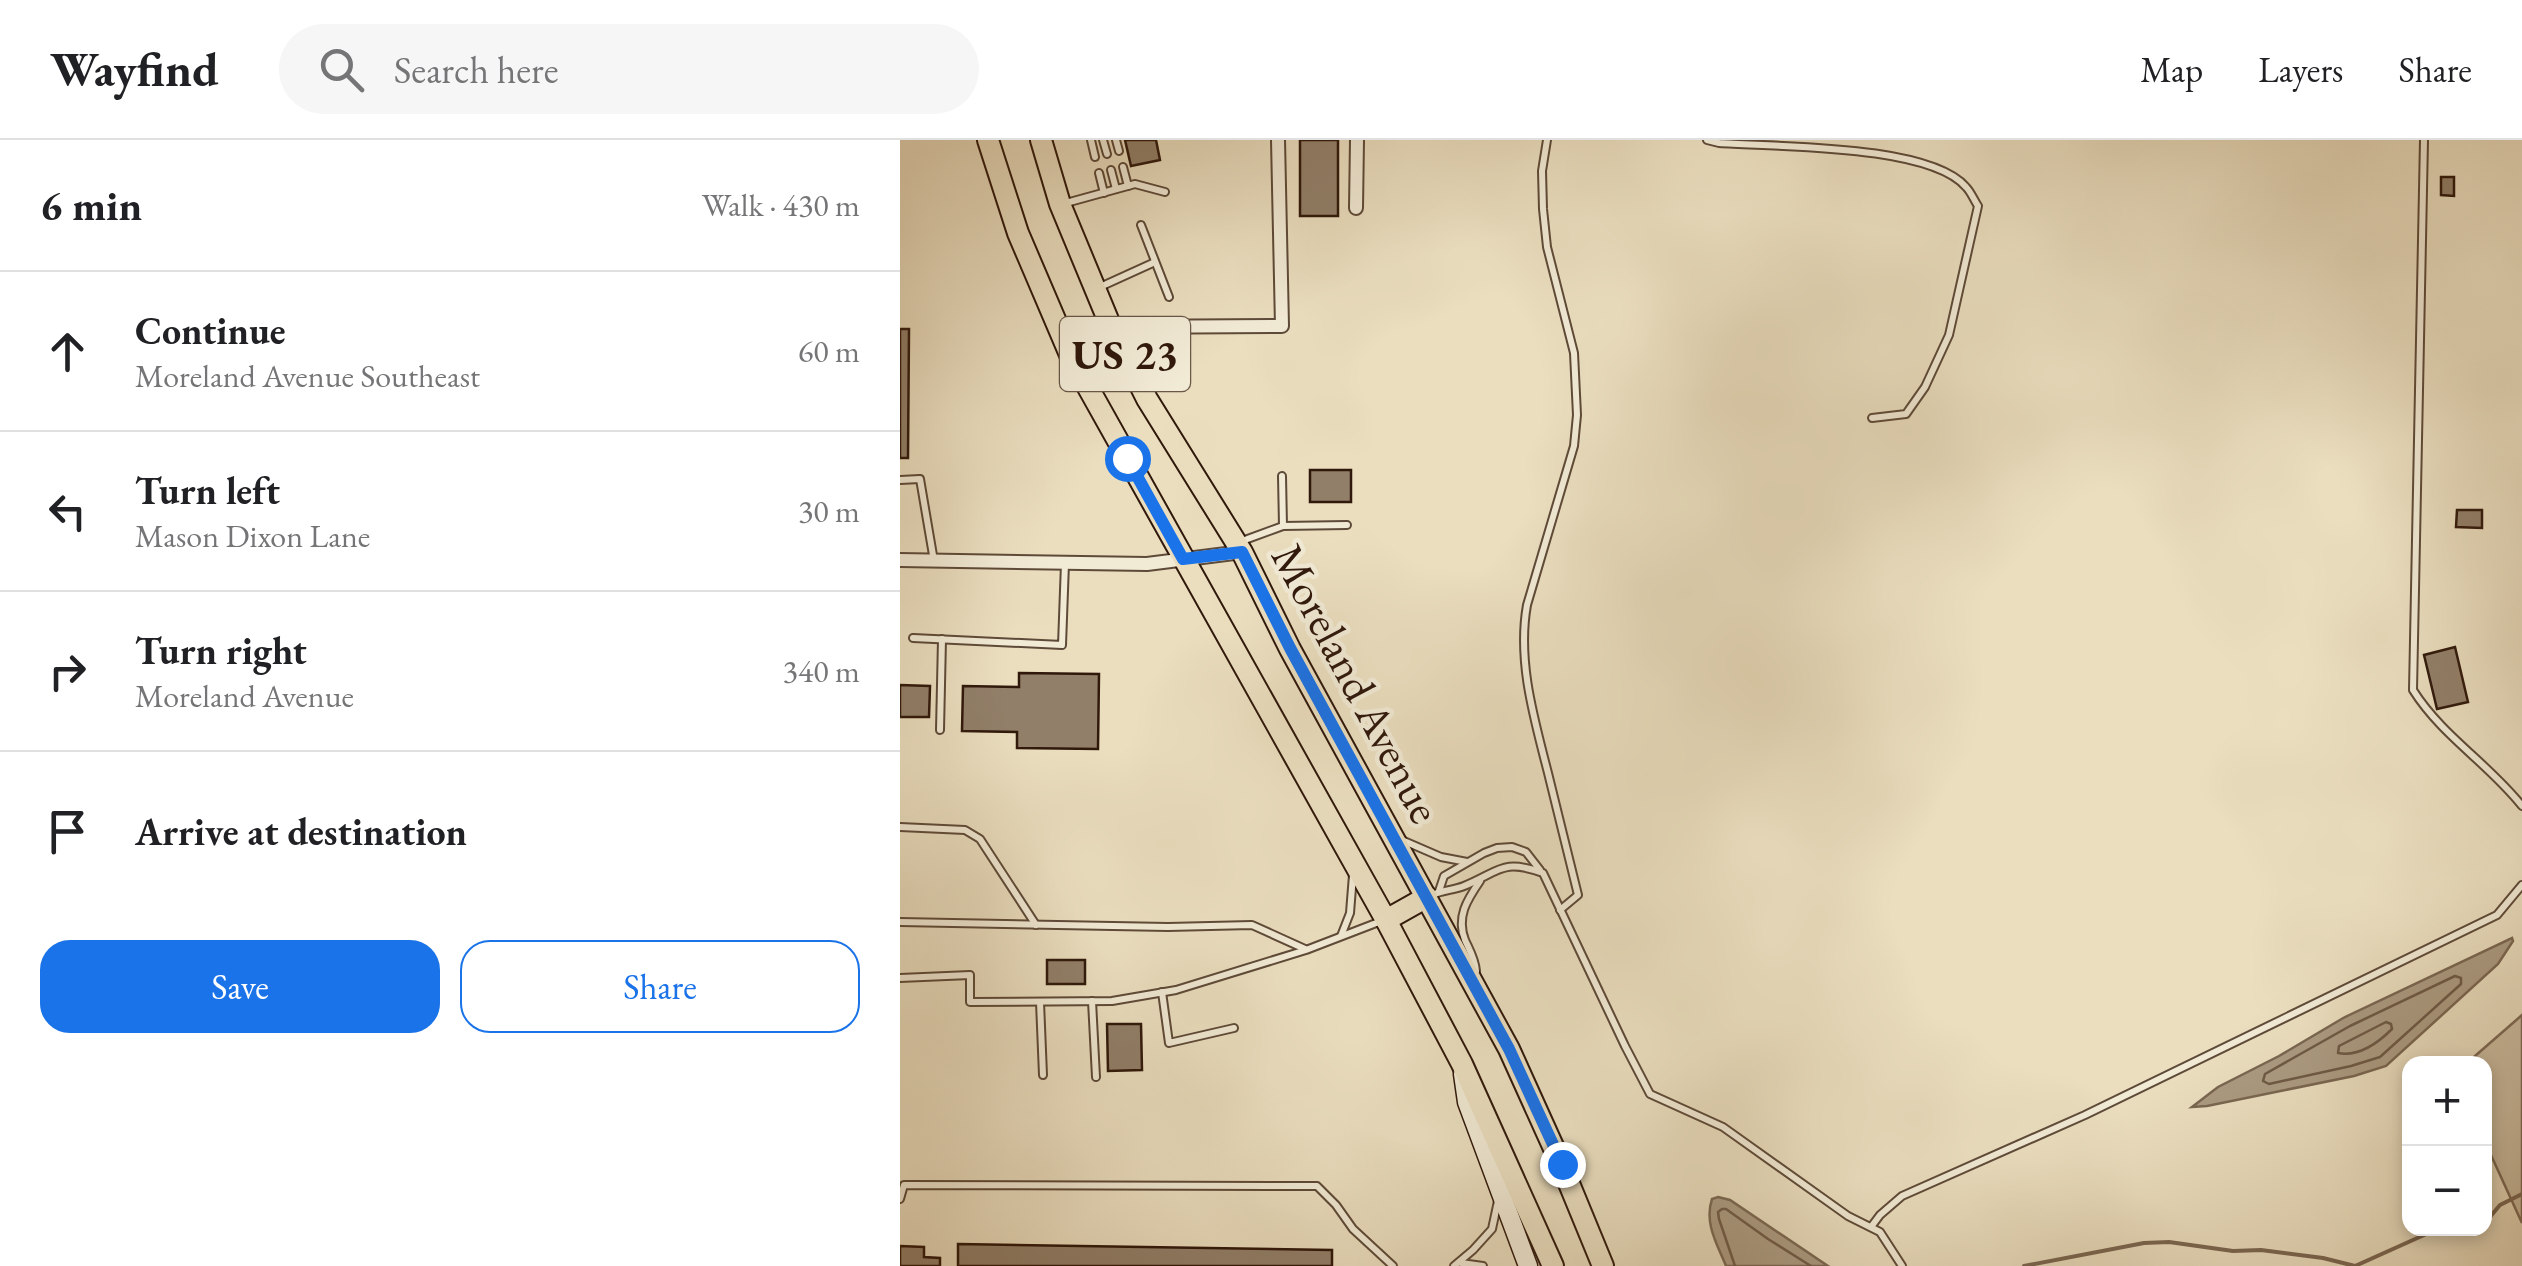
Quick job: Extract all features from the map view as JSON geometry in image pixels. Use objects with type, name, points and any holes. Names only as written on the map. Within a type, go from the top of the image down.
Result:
[{"type":"main road","name":"US 23","points":[[988,140],[1018,233],[1063,340],[1386,920],[1462,1064],[1553,1266]]},
{"type":"main road","name":"Moreland Avenue","points":[[1044,140],[1060,204],[1111,327],[1147,399],[1239,548],[1393,836],[1433,894],[1562,1164],[1604,1266]]},
{"type":"main road","points":[[1386,920],[1433,894]]},
{"type":"main road","points":[[1462,1064],[1467,1102],[1528,1266]]},
{"type":"street","points":[[1111,327],[1282,326],[1278,140]]},
{"type":"street","points":[[1356,140],[1356,208]]},
{"type":"street","points":[[900,560],[1147,564],[1239,548]]},
{"type":"lane","points":[[1091,140],[1095,157]]},
{"type":"lane","points":[[1103,140],[1106,154]]},
{"type":"lane","points":[[1116,140],[1119,151]]},
{"type":"lane","points":[[1547,140],[1542,172],[1545,228],[1574,353],[1577,416],[1574,446],[1527,604],[1522,653],[1578,894],[1560,910]]},
{"type":"lane","points":[[1708,140],[1872,153],[1928,165],[1966,186],[1978,206],[1949,334],[1925,387],[1906,414],[1872,418]]},
{"type":"lane","points":[[2424,140],[2413,690],[2426,710],[2522,806]]},
{"type":"lane","points":[[1123,167],[1128,186]]},
{"type":"lane","points":[[1111,170],[1116,189]]},
{"type":"lane","points":[[1099,172],[1104,193]]},
{"type":"lane","points":[[1060,204],[1135,184],[1165,192]]},
{"type":"lane","points":[[1141,225],[1169,297]]},
{"type":"lane","points":[[1094,290],[1155,262]]},
{"type":"lane","points":[[1282,476],[1283,526]]},
{"type":"lane","points":[[900,480],[920,479],[934,561]]},
{"type":"lane","points":[[1239,548],[1283,526],[1346,525]]},
{"type":"lane","points":[[913,638],[1062,645],[1065,563]]},
{"type":"lane","points":[[940,730],[942,639]]},
{"type":"lane","points":[[900,827],[965,830],[980,839],[1036,926]]},
{"type":"lane","points":[[1393,836],[1440,858],[1468,862]]},
{"type":"lane","points":[[1433,894],[1444,876],[1484,852],[1512,847],[1526,852],[1542,873],[1650,1094],[1723,1127],[1848,1216],[1880,1232],[1902,1266]]},
{"type":"lane","points":[[1340,937],[1353,896],[1352,859]]},
{"type":"lane","points":[[1478,992],[1474,958],[1464,938],[1461,918],[1469,898],[1482,880],[1502,867],[1523,866],[1542,873]]},
{"type":"lane","points":[[1433,894],[1482,880]]},
{"type":"lane","points":[[1871,1227],[1902,1196],[2085,1115],[2498,915],[2522,885]]},
{"type":"lane","points":[[900,978],[970,975],[970,1002],[1112,1000],[1162,992],[1306,950],[1386,920]]},
{"type":"lane","points":[[900,922],[1168,928],[1252,925],[1306,950]]},
{"type":"lane","points":[[1162,992],[1169,1043],[1234,1028]]},
{"type":"lane","points":[[1092,1001],[1096,1077]]},
{"type":"lane","points":[[1040,1002],[1043,1075]]},
{"type":"lane","points":[[900,1199],[904,1185],[1317,1186],[1353,1229],[1393,1266]]},
{"type":"lane","points":[[1457,1264],[1492,1229],[1500,1190]]},
{"type":"lane","points":[[1457,1264],[1483,1266]]},
{"type":"shaded area","points":[[2522,1015],[2522,1223],[2492,1157],[2492,1056],[2475,1056]]},
{"type":"water","points":[[2512,938],[2498,964],[2386,1066],[2354,1076],[2192,1107],[2218,1087],[2345,1017]]},
{"type":"water","points":[[1712,1199],[1730,1200],[1828,1266],[1726,1266],[1710,1216]]},
{"type":"building","points":[[1125,140],[1156,140],[1160,160],[1131,166]]},
{"type":"building","points":[[1300,140],[1338,140],[1338,216],[1300,216]]},
{"type":"building","points":[[2441,177],[2454,177],[2454,196],[2441,195]]},
{"type":"building","points":[[900,329],[909,329],[908,458],[900,458]]},
{"type":"building","points":[[1310,470],[1351,470],[1351,502],[1310,502]]},
{"type":"building","points":[[2457,510],[2482,510],[2482,528],[2456,527]]},
{"type":"building","points":[[2455,647],[2468,702],[2437,709],[2424,655]]},
{"type":"building","points":[[1019,673],[1099,674],[1098,749],[1017,748],[1017,732],[962,731],[963,686],[1019,687]]},
{"type":"building","points":[[900,685],[930,686],[929,717],[900,717]]},
{"type":"building","points":[[1047,960],[1085,960],[1085,984],[1047,984]]},
{"type":"building","points":[[1107,1024],[1141,1024],[1142,1070],[1108,1071]]},
{"type":"building","points":[[958,1244],[1332,1250],[1332,1266],[958,1266]]},
{"type":"building","points":[[900,1246],[924,1247],[924,1257],[940,1258],[940,1266],[900,1266]]},
{"type":"waterway","points":[[2492,1214],[2500,1205],[2522,1194]]},
{"type":"waterway","points":[[2024,1266],[2144,1243],[2169,1242],[2233,1251],[2261,1250],[2355,1266],[2422,1236]]},
{"type":"route","points":[[1127,458],[1183,559],[1242,552],[1290,648],[1509,1049],[1562,1164]]}]
